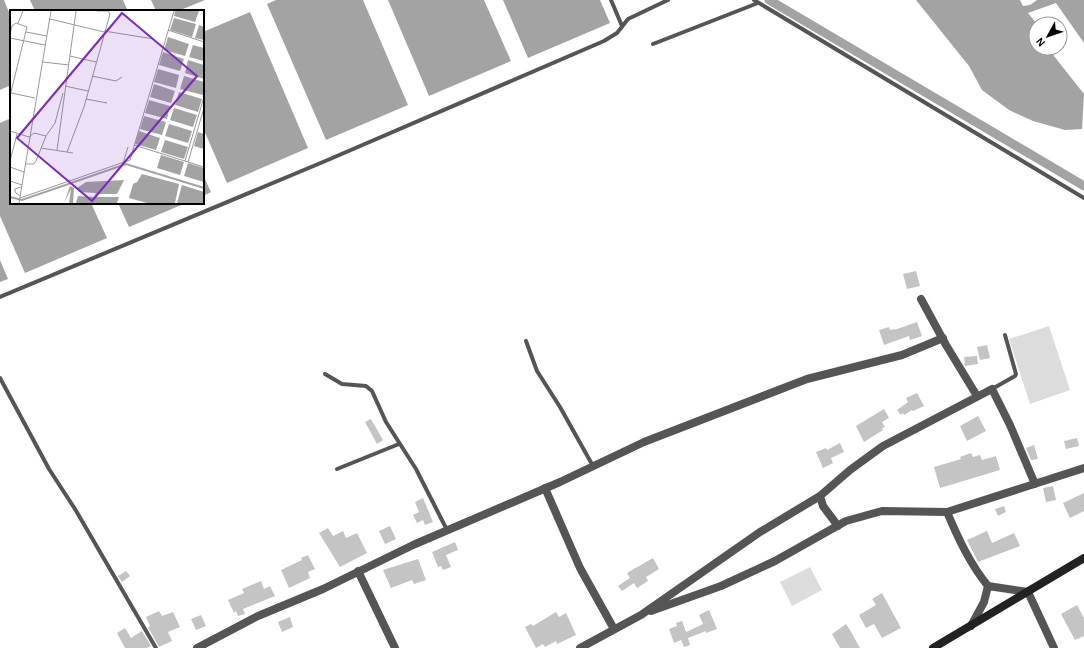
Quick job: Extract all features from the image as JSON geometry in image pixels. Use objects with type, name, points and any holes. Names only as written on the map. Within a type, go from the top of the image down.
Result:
[{"type":"main road","points":[[933,648],[1084,558]]},
{"type":"street","points":[[921,299],[942,338],[977,396]]},
{"type":"street","points":[[197,648],[258,616],[323,589],[358,571],[447,530],[545,488],[644,442],[807,379],[902,355],[942,338]]},
{"type":"street","points":[[641,615],[760,532],[820,496],[850,470],[883,446],[992,389],[1010,425],[1035,484]]},
{"type":"street","points":[[580,648],[641,615],[721,586],[775,561],[846,521],[882,511],[947,512],[1084,468]]},
{"type":"street","points":[[545,488],[580,568],[614,629]]},
{"type":"street","points":[[820,496],[823,506],[838,526]]},
{"type":"street","points":[[947,512],[977,573],[988,586],[1028,592],[1054,648]]},
{"type":"street","points":[[358,571],[395,648]]},
{"type":"street","points":[[970,626],[984,602],[988,586]]},
{"type":"lane","points":[[611,0],[622,26]]},
{"type":"lane","points":[[0,297],[322,162],[604,41],[617,33],[628,19],[668,0]]},
{"type":"lane","points":[[754,0],[1084,198]]},
{"type":"lane","points":[[653,44],[758,3]]},
{"type":"lane","points":[[992,389],[1016,374],[1005,335]]},
{"type":"lane","points":[[526,341],[537,371],[560,407],[593,466]]},
{"type":"lane","points":[[325,374],[342,384],[366,386],[372,391],[386,422],[416,469],[447,530]]},
{"type":"lane","points":[[0,378],[49,469],[75,509],[156,648]]},
{"type":"lane","points":[[337,469],[400,444]]},
{"type":"shaded area","points":[[0,0],[4,0],[10,15],[10,85],[0,90]]},
{"type":"shaded area","points":[[30,0],[123,0],[128,10],[35,10]]},
{"type":"shaded area","points":[[151,0],[205,0],[180,10],[156,10]]},
{"type":"shaded area","points":[[276,0],[363,0],[408,105],[326,140],[267,4]]},
{"type":"shaded area","points":[[388,0],[484,0],[511,61],[429,96]]},
{"type":"shaded area","points":[[503,0],[600,0],[610,23],[528,58]]},
{"type":"shaded area","points":[[916,0],[1020,0],[1023,6],[1030,5],[1037,0],[1084,0],[1084,43],[1068,20],[1068,16],[1065,16],[1056,3],[1028,13],[1030,16],[1028,16],[1028,56],[1054,56],[1084,94],[1082,129],[1065,130],[1033,121],[1009,110],[982,90],[969,66]]},
{"type":"shaded area","points":[[250,12],[308,148],[227,183],[204,130],[204,32]]},
{"type":"shaded area","points":[[10,118],[10,204],[91,204],[107,238],[25,273],[0,216],[0,123]]},
{"type":"shaded area","points":[[204,177],[211,192],[204,196]]},
{"type":"shaded area","points":[[118,204],[184,204],[129,227]]},
{"type":"shaded area","points":[[0,260],[8,279],[0,282]]},
{"type":"shaded area","points":[[1049,326],[1070,390],[1030,404],[1009,339]]},
{"type":"shaded area","points":[[810,567],[822,590],[792,606],[780,582]]},
{"type":"building","points":[[916,271],[920,286],[907,289],[903,274]]},
{"type":"building","points":[[917,322],[922,336],[910,340],[909,336],[884,345],[879,330],[889,327],[890,330],[897,329]]},
{"type":"building","points":[[987,345],[990,358],[980,360],[977,347]]},
{"type":"building","points":[[977,356],[978,364],[965,366],[964,357]]},
{"type":"building","points":[[917,393],[924,406],[901,415],[897,410],[908,402],[906,398]]},
{"type":"building","points":[[884,409],[889,418],[882,422],[885,427],[882,428],[883,430],[864,442],[856,426]]},
{"type":"building","points":[[978,416],[986,431],[967,441],[960,426]]},
{"type":"building","points":[[371,419],[383,440],[377,444],[365,422]]},
{"type":"building","points":[[1077,438],[1079,446],[1066,449],[1064,441]]},
{"type":"building","points":[[840,443],[844,452],[831,458],[833,463],[823,468],[816,452],[826,448],[827,450]]},
{"type":"building","points":[[1034,445],[1038,459],[1031,460],[1026,448]]},
{"type":"building","points":[[971,453],[973,457],[980,455],[982,460],[996,456],[1000,470],[940,488],[934,467],[961,459],[960,457]]},
{"type":"building","points":[[1053,486],[1056,500],[1046,502],[1043,488]]},
{"type":"building","points":[[1084,493],[1084,511],[1070,518],[1063,503]]},
{"type":"building","points":[[423,498],[433,522],[425,525],[423,520],[417,523],[413,515],[419,512],[415,502]]},
{"type":"building","points":[[1004,506],[1006,512],[998,516],[995,509]]},
{"type":"building","points":[[390,526],[396,539],[385,544],[379,531]]},
{"type":"building","points":[[328,528],[333,536],[343,531],[346,538],[357,533],[367,553],[340,567],[319,533]]},
{"type":"building","points":[[987,531],[992,543],[1014,533],[1020,546],[978,562],[967,540]]},
{"type":"building","points":[[455,542],[458,550],[446,555],[451,567],[443,570],[441,566],[438,567],[432,552]]},
{"type":"building","points":[[308,555],[315,569],[308,572],[310,578],[289,588],[281,570],[302,560],[301,558]]},
{"type":"building","points":[[653,558],[659,569],[646,577],[648,581],[637,588],[634,583],[622,591],[618,586],[630,578],[627,573]]},
{"type":"building","points":[[418,559],[426,580],[414,584],[412,580],[391,588],[383,570]]},
{"type":"building","points":[[126,571],[130,576],[122,582],[118,576]]},
{"type":"building","points":[[261,581],[264,589],[270,586],[275,596],[243,609],[245,614],[238,616],[236,611],[234,613],[228,600],[244,593],[242,589]]},
{"type":"building","points":[[882,593],[901,628],[882,638],[874,624],[866,628],[859,615],[876,605],[872,599]]},
{"type":"building","points":[[1077,605],[1084,618],[1084,636],[1075,640],[1061,614]]},
{"type":"building","points":[[709,610],[717,629],[706,633],[706,631],[688,638],[690,645],[684,647],[681,640],[674,643],[669,629],[677,626],[676,623],[682,621],[686,632],[703,624],[699,615]]},
{"type":"building","points":[[159,611],[162,616],[173,612],[180,627],[168,632],[172,641],[159,647],[148,627],[150,626],[146,617]]},
{"type":"building","points":[[556,612],[559,617],[566,613],[576,635],[557,644],[556,641],[545,647],[543,644],[536,648],[525,627],[531,624],[533,626]]},
{"type":"building","points":[[201,615],[206,626],[196,630],[191,619]]},
{"type":"building","points":[[290,617],[293,627],[282,632],[278,622]]},
{"type":"building","points":[[846,624],[860,648],[840,648],[832,634]]},
{"type":"building","points":[[125,628],[131,638],[142,631],[151,646],[147,648],[125,648],[117,633]]},
{"type":"waterway","points":[[769,0],[1084,186]]}]
